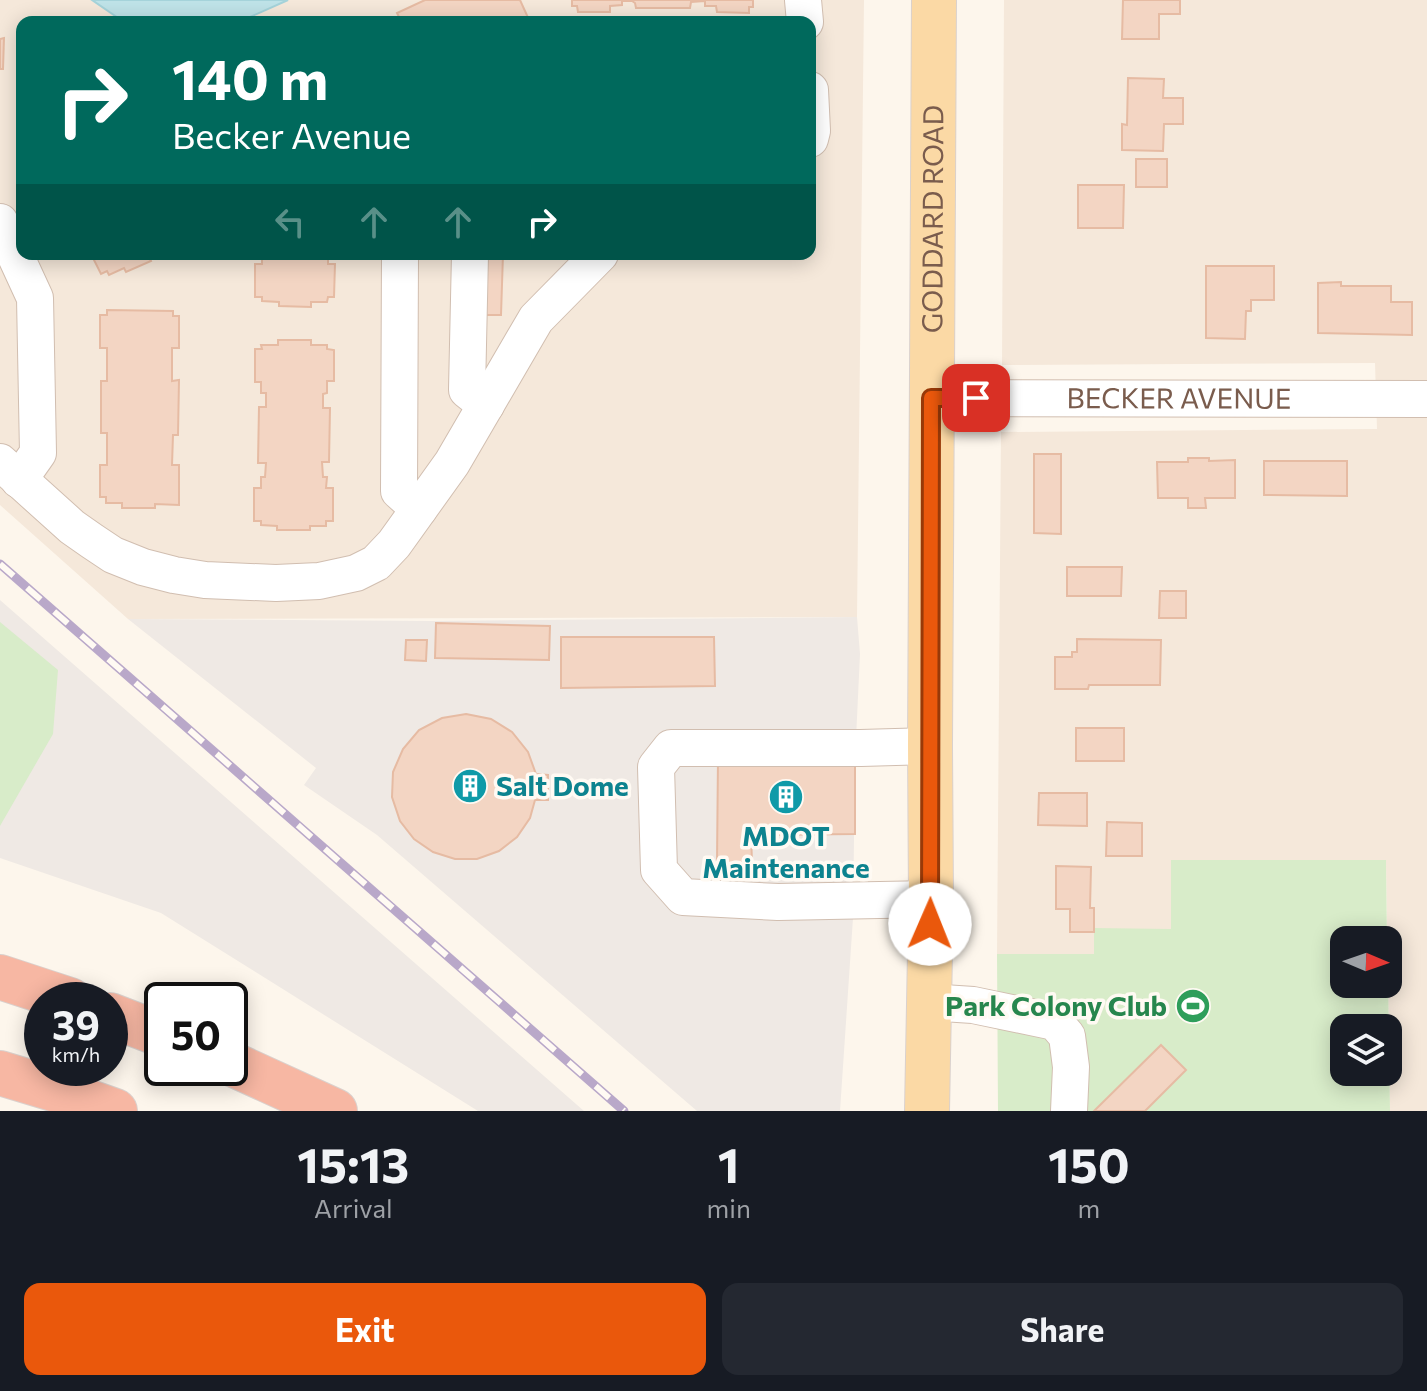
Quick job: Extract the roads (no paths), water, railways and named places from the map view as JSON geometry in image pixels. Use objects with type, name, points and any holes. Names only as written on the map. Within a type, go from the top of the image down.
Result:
[{"type":"highway","points":[[0,977],[24,985]]},
{"type":"highway","points":[[248,1071],[335,1111]]},
{"type":"highway","points":[[0,1073],[115,1111]]},
{"type":"main road","name":"GODDARD ROAD","points":[[927,1111],[931,899],[934,0]]},
{"type":"street","points":[[0,222],[16,257]]},
{"type":"street","points":[[18,260],[35,298],[38,453],[9,471],[72,527],[113,555],[174,575],[205,580],[276,583],[319,581],[356,573],[376,563],[394,544],[452,463],[536,319],[594,260]]},
{"type":"street","points":[[400,260],[399,491],[419,509]]},
{"type":"street","points":[[470,260],[467,390],[486,405]]},
{"type":"street","name":"BECKER AVENUE","points":[[931,398],[1427,399]]},
{"type":"street","points":[[930,746],[671,748],[656,767],[659,870],[683,897],[778,902],[931,899]]},
{"type":"street","points":[[928,1002],[973,1005],[1055,1022],[1067,1036],[1071,1067],[1069,1111]]},
{"type":"water","points":[[92,0],[288,0],[252,16],[115,16]]},
{"type":"railway","points":[[0,564],[624,1111]]},
{"type":"place","name":"Salt Dome","points":[[470,786]]},
{"type":"place","name":"MDOT Maintenance","points":[[786,797]]},
{"type":"place","name":"Park Colony Club","points":[[1193,1006]]}]
